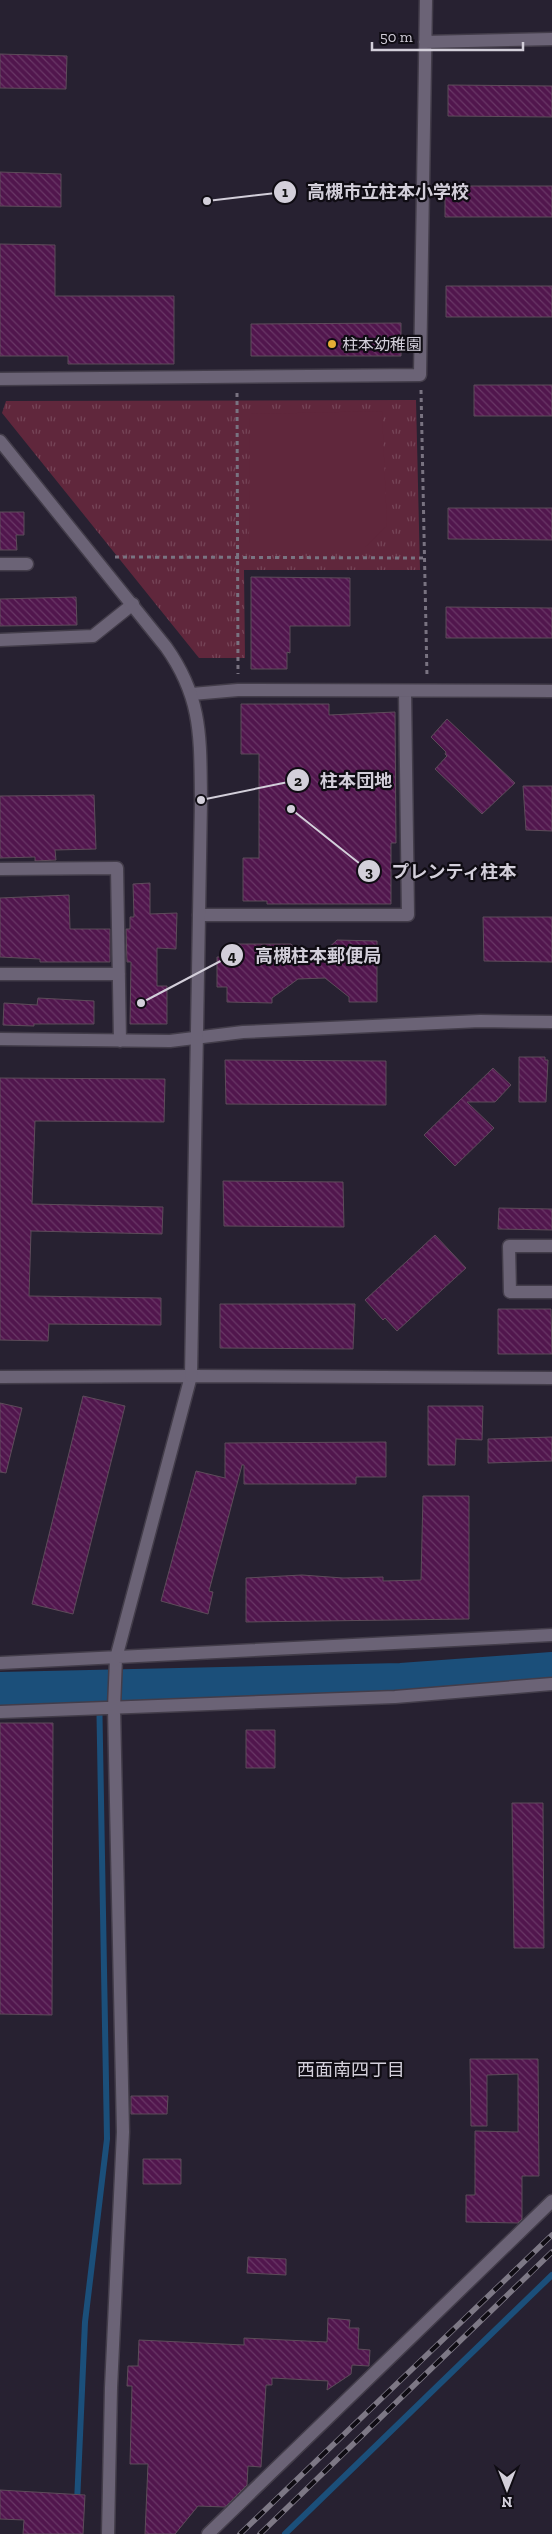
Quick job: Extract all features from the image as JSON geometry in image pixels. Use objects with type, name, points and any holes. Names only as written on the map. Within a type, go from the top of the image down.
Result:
[{"type":"street","points":[[0,379],[420,375],[426,0]]},
{"type":"street","points":[[425,42],[552,39]]},
{"type":"street","points":[[0,441],[133,604],[176,660],[192,694],[200,740],[191,1376],[116,1658],[114,1708],[123,2132],[111,2388],[108,2534]]},
{"type":"street","points":[[0,564],[27,564]]},
{"type":"street","points":[[0,640],[93,636],[133,604]]},
{"type":"street","points":[[192,694],[238,690],[552,691]]},
{"type":"street","points":[[199,915],[408,915],[405,692]]},
{"type":"street","points":[[0,869],[117,868],[120,1041]]},
{"type":"street","points":[[0,974],[119,974]]},
{"type":"street","points":[[0,1039],[170,1041],[243,1032],[480,1020],[552,1022]]},
{"type":"street","points":[[552,1246],[509,1246],[510,1292],[552,1292]]},
{"type":"street","points":[[0,1377],[552,1378]]},
{"type":"street","points":[[0,1663],[552,1635]]},
{"type":"street","points":[[0,1712],[395,1697],[552,1684]]},
{"type":"street","points":[[208,2534],[552,2201]]},
{"type":"path","points":[[420,375],[428,692]]},
{"type":"path","points":[[237,376],[236,558],[238,690]]},
{"type":"path","points":[[94,557],[424,558]]},
{"type":"green space","points":[[416,400],[420,570],[244,570],[245,658],[199,658],[2,413],[6,401]]},
{"type":"green space","points":[[382,411],[387,526],[365,547],[249,547],[250,414]]},
{"type":"building","points":[[0,54],[67,56],[66,89],[0,88]]},
{"type":"building","points":[[448,85],[552,86],[552,117],[448,116]]},
{"type":"building","points":[[0,172],[61,174],[61,207],[0,206]]},
{"type":"building","points":[[445,186],[552,186],[552,217],[445,217]]},
{"type":"building","points":[[0,244],[55,245],[55,296],[174,296],[174,364],[68,364],[68,356],[0,356]]},
{"type":"building","points":[[446,286],[552,286],[552,317],[446,317]]},
{"type":"building","points":[[401,323],[401,356],[251,356],[251,324]]},
{"type":"building","points":[[474,385],[552,385],[552,416],[474,416]]},
{"type":"building","points":[[448,508],[552,508],[552,540],[448,539]]},
{"type":"building","points":[[0,512],[24,512],[24,535],[16,535],[17,550],[0,550]]},
{"type":"building","points":[[251,577],[350,578],[350,626],[290,626],[290,653],[287,652],[287,669],[251,669]]},
{"type":"building","points":[[76,597],[77,625],[0,626],[0,599]]},
{"type":"building","points":[[446,607],[552,608],[552,638],[446,638]]},
{"type":"building","points":[[241,704],[329,704],[329,715],[395,712],[396,843],[391,843],[391,904],[267,904],[267,901],[243,901],[243,858],[259,858],[259,754],[241,754]]},
{"type":"building","points":[[447,719],[515,783],[482,814],[435,769],[447,756],[446,752],[431,737]]},
{"type":"building","points":[[523,786],[552,786],[552,831],[526,830]]},
{"type":"building","points":[[94,795],[96,849],[55,850],[56,860],[35,861],[35,857],[0,858],[0,796]]},
{"type":"building","points":[[150,883],[150,914],[177,913],[176,949],[157,948],[157,986],[167,986],[167,1024],[130,1024],[131,962],[127,962],[126,929],[130,929],[130,917],[134,917],[133,884]]},
{"type":"building","points":[[69,895],[70,929],[110,929],[110,962],[40,962],[40,959],[0,957],[0,898]]},
{"type":"building","points":[[483,917],[552,917],[552,962],[484,961]]},
{"type":"building","points":[[337,940],[377,941],[377,1002],[349,1002],[349,997],[325,978],[298,979],[272,998],[272,1003],[227,1002],[227,987],[217,987],[217,957],[227,957],[227,944],[291,944],[300,952],[324,952]]},
{"type":"building","points":[[38,998],[94,1001],[94,1024],[3,1025],[4,1003],[37,1005]]},
{"type":"building","points":[[519,1057],[545,1057],[545,1060],[548,1060],[546,1102],[519,1102]]},
{"type":"building","points":[[225,1060],[386,1061],[386,1105],[226,1104]]},
{"type":"building","points":[[493,1068],[511,1085],[495,1102],[467,1102],[494,1128],[455,1166],[424,1135]]},
{"type":"building","points":[[0,1078],[165,1079],[164,1122],[35,1121],[32,1204],[163,1207],[162,1234],[31,1231],[29,1296],[161,1298],[161,1325],[49,1324],[48,1341],[0,1340]]},
{"type":"building","points":[[223,1181],[343,1182],[344,1227],[224,1226]]},
{"type":"building","points":[[499,1208],[552,1209],[552,1230],[498,1229]]},
{"type":"building","points":[[435,1235],[466,1268],[397,1331],[385,1318],[383,1320],[365,1300]]},
{"type":"building","points":[[220,1304],[355,1304],[353,1349],[220,1348]]},
{"type":"building","points":[[498,1309],[551,1309],[552,1354],[498,1354]]},
{"type":"building","points":[[83,1396],[125,1406],[73,1614],[32,1604]]},
{"type":"building","points":[[0,1403],[22,1408],[6,1473],[0,1472]]},
{"type":"building","points":[[428,1406],[483,1406],[482,1440],[456,1439],[455,1465],[428,1465]]},
{"type":"building","points":[[552,1437],[552,1461],[488,1463],[488,1439]]},
{"type":"building","points":[[386,1442],[386,1477],[356,1477],[356,1484],[244,1484],[244,1465],[242,1465],[209,1591],[213,1592],[208,1614],[161,1601],[196,1471],[225,1478],[225,1443]]},
{"type":"building","points":[[423,1496],[469,1496],[469,1619],[246,1622],[246,1578],[302,1575],[343,1578],[383,1577],[383,1581],[421,1580]]},
{"type":"building","points":[[0,1723],[53,1723],[52,2015],[0,2014]]},
{"type":"building","points":[[246,1730],[275,1730],[275,1768],[246,1768]]},
{"type":"building","points":[[512,1803],[543,1803],[544,1948],[514,1948]]},
{"type":"building","points":[[470,2059],[538,2059],[539,2176],[522,2176],[522,2219],[518,2223],[466,2222],[466,2195],[475,2195],[475,2131],[518,2132],[518,2074],[487,2075],[487,2126],[471,2126]]},
{"type":"building","points":[[131,2096],[168,2096],[167,2114],[131,2114]]},
{"type":"building","points":[[143,2159],[181,2159],[181,2184],[143,2184]]},
{"type":"building","points":[[248,2257],[286,2259],[286,2275],[247,2273]]},
{"type":"building","points":[[328,2318],[350,2320],[349,2328],[359,2328],[358,2349],[370,2350],[369,2366],[352,2365],[351,2374],[327,2390],[328,2381],[272,2378],[272,2385],[266,2385],[261,2467],[248,2466],[247,2485],[225,2507],[198,2506],[175,2534],[145,2534],[148,2464],[130,2464],[132,2386],[127,2386],[128,2366],[138,2366],[139,2340],[244,2345],[244,2338],[327,2342]]},
{"type":"building","points":[[0,2490],[85,2495],[83,2534],[23,2534],[24,2520],[0,2519]]},
{"type":"waterway","points":[[0,1690],[401,1681],[552,1670]]},
{"type":"waterway","points":[[77,2503],[85,2322],[107,2139],[99,1687]]},
{"type":"waterway","points":[[285,2534],[552,2275]]},
{"type":"railway","points":[[240,2534],[552,2235]]},
{"type":"railway","points":[[260,2534],[552,2252]]},
{"type":"place","name":"高槻市立柱本小学校","points":[[207,201]]},
{"type":"place","name":"柱本幼稚園","points":[[332,344]]},
{"type":"place","name":"柱本団地","points":[[201,800]]},
{"type":"place","name":"プレンティ柱本","points":[[291,809]]},
{"type":"place","name":"高槻柱本郵便局","points":[[141,1003]]},
{"type":"district","name":"西面南四丁目","points":[[351,2070]]}]
